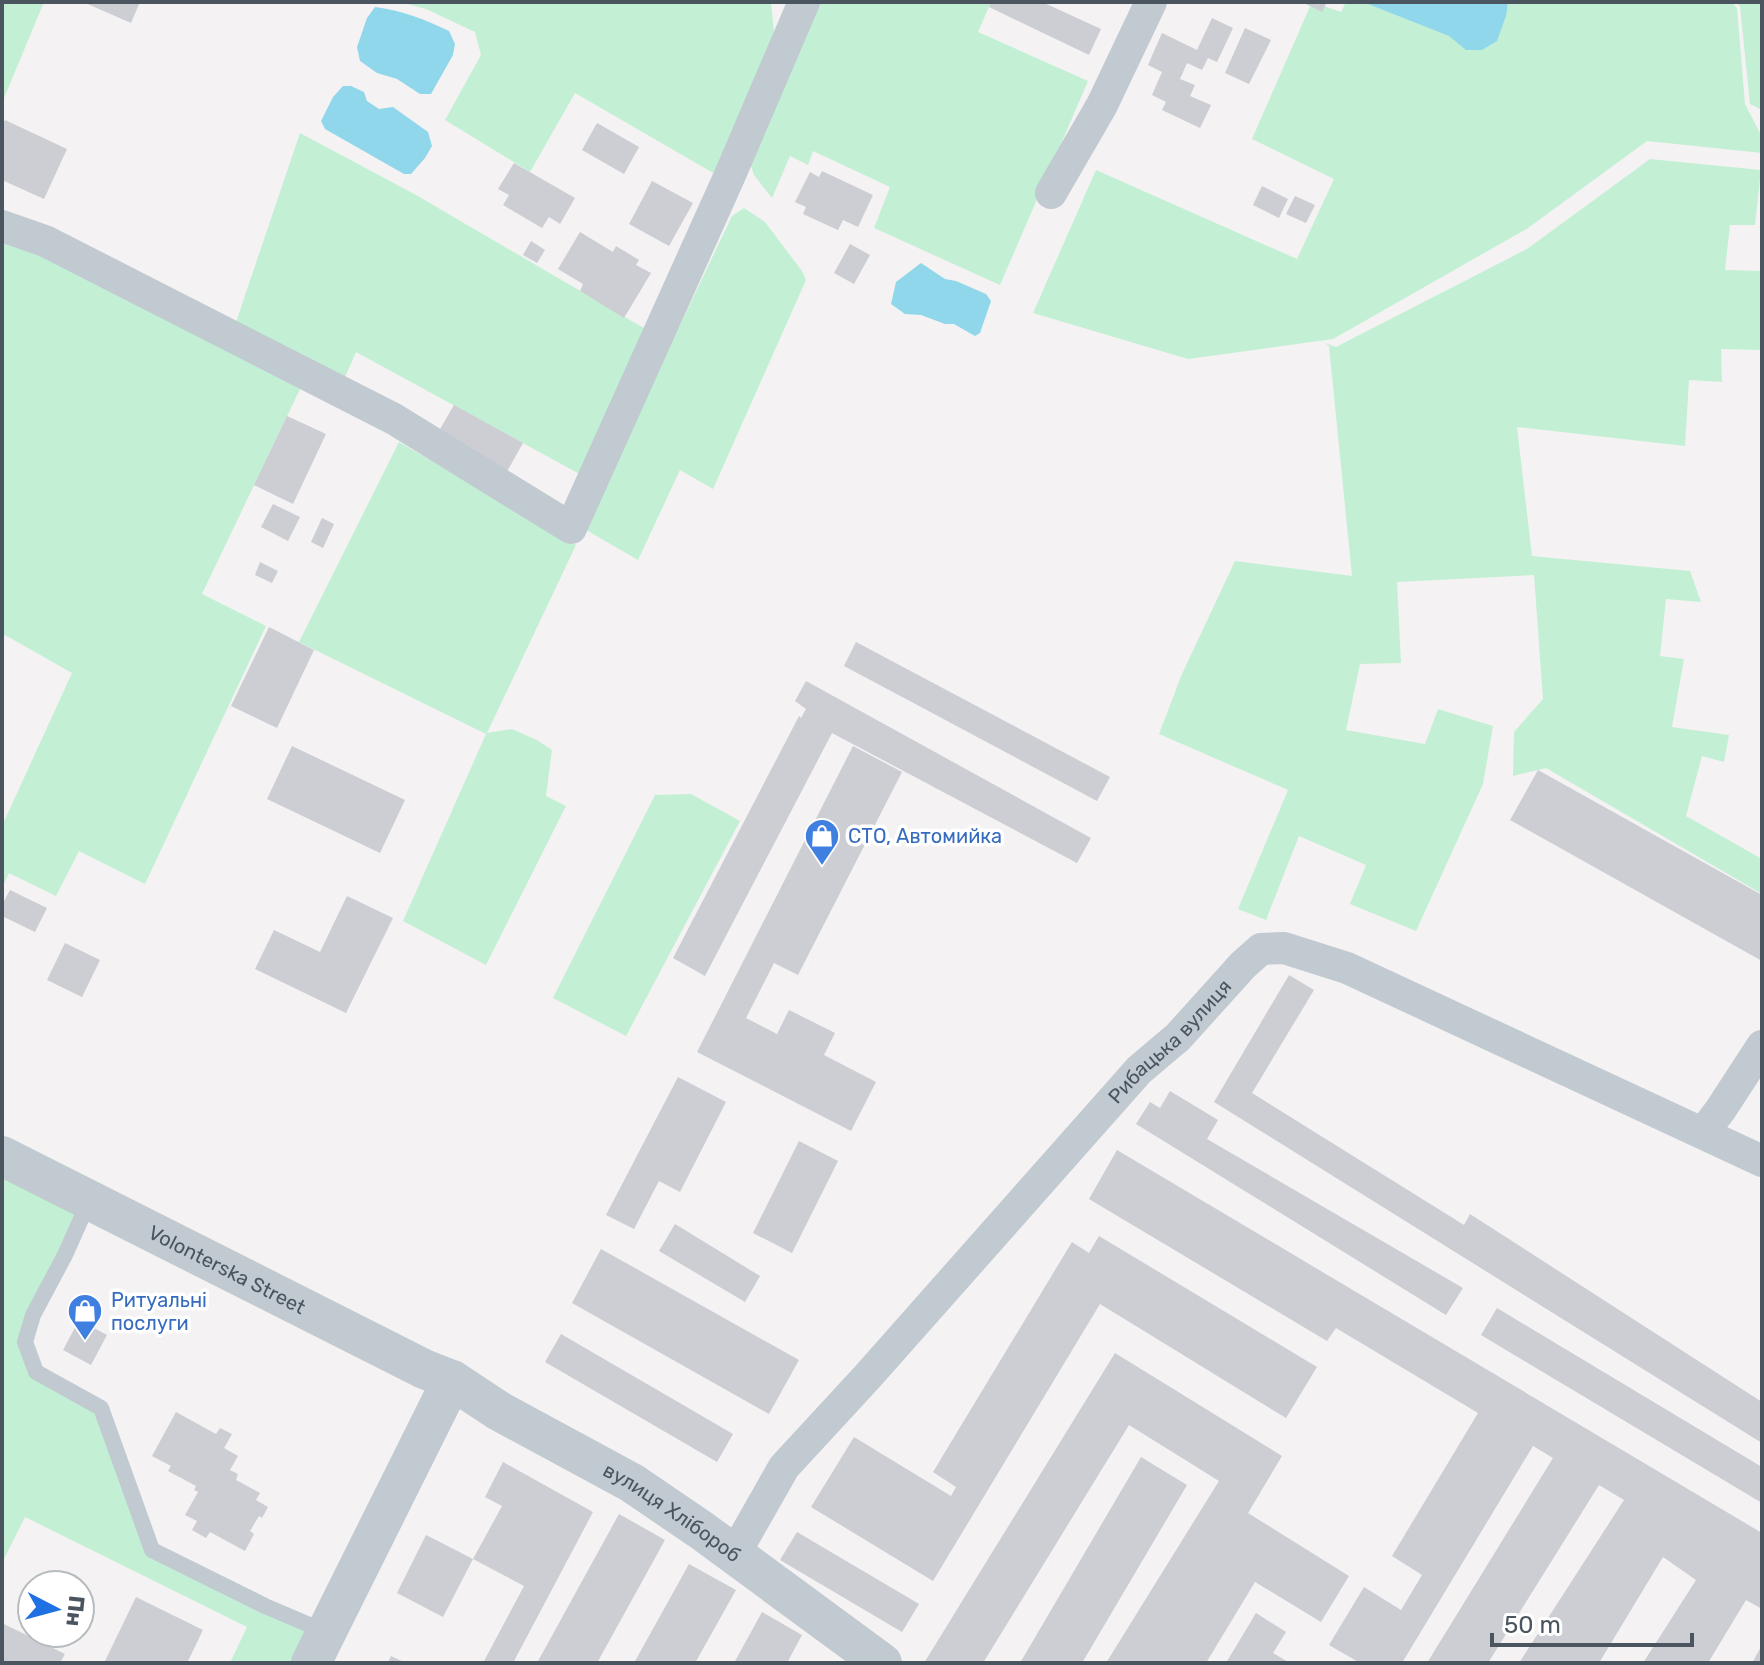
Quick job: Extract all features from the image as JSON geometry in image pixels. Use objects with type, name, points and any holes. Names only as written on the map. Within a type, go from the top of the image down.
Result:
[{"type":"street","points":[[2,226],[45,241],[394,419],[571,528],[730,175],[804,2]]},
{"type":"street","points":[[1051,193],[1102,105],[1151,2]]},
{"type":"street","name":"Рибацька вулиця","points":[[734,1555],[784,1467],[1139,1070],[1178,1037],[1261,949],[1284,948],[1347,968],[1762,1161]]},
{"type":"street","points":[[1703,1133],[1762,1046]]},
{"type":"street","name":"Volonterska Street","points":[[2,1156],[424,1369],[452,1380]]},
{"type":"street","points":[[318,1648],[452,1380]]},
{"type":"street","name":"вулиця Хлібороб","points":[[452,1380],[499,1411],[632,1483],[882,1663]]},
{"type":"lane","points":[[89,1201],[33,1315],[25,1342],[36,1372],[101,1408],[152,1550],[265,1606],[318,1648]]},
{"type":"green space","points":[[2,2],[44,2],[2,103]]},
{"type":"green space","points":[[400,2],[771,2],[774,32],[720,177],[575,93],[530,172],[445,120],[481,55],[475,32],[426,9]]},
{"type":"green space","points":[[809,2],[991,2],[978,32],[1088,81],[1000,285],[874,228],[890,187],[813,151],[808,165],[790,156],[772,198],[754,175],[747,154]]},
{"type":"green space","points":[[1312,2],[1341,12],[1346,2],[1732,2],[1737,8],[1745,104],[1762,137],[1762,153],[1647,141],[1528,228],[1333,339],[1188,359],[1033,313],[1096,170],[1297,259],[1334,179],[1252,139]]},
{"type":"green space","points":[[1736,2],[1762,2],[1762,110],[1750,104],[1740,7]]},
{"type":"green space","points":[[300,133],[416,195],[654,334],[587,478],[356,352],[341,386],[236,322]]},
{"type":"green space","points":[[1650,159],[1761,170],[1755,225],[1730,225],[1725,270],[1762,271],[1762,350],[1721,349],[1722,382],[1689,380],[1685,446],[1517,427],[1532,556],[1690,571],[1701,602],[1666,599],[1660,656],[1684,659],[1672,727],[1729,735],[1724,762],[1702,756],[1686,816],[1762,859],[1762,894],[1546,768],[1513,776],[1514,732],[1543,699],[1534,575],[1397,582],[1401,663],[1360,664],[1346,730],[1425,744],[1438,709],[1493,726],[1483,784],[1416,931],[1350,904],[1366,865],[1299,836],[1266,920],[1238,909],[1288,790],[1159,734],[1182,674],[1235,561],[1352,576],[1329,346],[1325,343],[1336,347],[1527,249]]},
{"type":"green space","points":[[744,208],[765,222],[806,280],[713,489],[680,470],[638,560],[588,531],[586,522],[732,216]]},
{"type":"green space","points":[[2,237],[301,387],[202,594],[266,626],[145,884],[79,851],[56,896],[9,873],[2,888],[2,826],[72,673],[5,635],[2,639]]},
{"type":"green space","points":[[399,442],[576,545],[487,733],[512,729],[552,750],[546,796],[566,806],[486,965],[403,921],[486,734],[299,642]]},
{"type":"green space","points":[[691,794],[740,821],[626,1036],[553,998],[655,795]]},
{"type":"green space","points":[[2,1156],[89,1201],[25,1342],[36,1372],[101,1408],[152,1550],[326,1632],[311,1663],[230,1663],[247,1627],[25,1517],[2,1563]]},
{"type":"water","points":[[1363,2],[1508,2],[1497,41],[1482,50],[1466,50],[1449,36]]},
{"type":"water","points":[[375,7],[413,16],[449,31],[455,44],[453,55],[431,94],[420,94],[360,61],[357,47],[367,18]]},
{"type":"water","points":[[343,86],[364,92],[367,101],[379,109],[393,107],[428,132],[432,146],[411,174],[404,174],[325,129],[321,121],[333,97]]},
{"type":"water","points":[[921,263],[945,279],[986,294],[991,301],[980,333],[975,336],[954,324],[905,314],[891,304],[896,282]]},
{"type":"building","points":[[83,2],[140,2],[131,23]]},
{"type":"building","points":[[991,2],[1042,2],[1101,29],[1089,55],[989,7]]},
{"type":"building","points":[[1302,2],[1327,2],[1322,12]]},
{"type":"building","points":[[1212,18],[1233,28],[1217,62],[1208,58],[1202,70],[1187,63],[1180,79],[1195,85],[1190,96],[1211,105],[1200,128],[1162,110],[1166,102],[1152,95],[1162,72],[1148,65],[1162,33],[1197,50]]},
{"type":"building","points":[[1245,28],[1271,40],[1249,84],[1225,73]]},
{"type":"building","points":[[5,120],[67,149],[44,199],[2,180],[2,126]]},
{"type":"building","points":[[597,123],[639,147],[624,174],[582,150]]},
{"type":"building","points":[[514,163],[575,198],[560,224],[549,217],[542,228],[503,205],[509,195],[498,189]]},
{"type":"building","points":[[822,171],[873,195],[858,227],[843,220],[838,230],[803,214],[806,207],[795,202],[810,172],[819,177]]},
{"type":"building","points":[[652,181],[693,203],[669,246],[629,224]]},
{"type":"building","points":[[1262,186],[1288,199],[1279,218],[1253,205]]},
{"type":"building","points":[[1295,196],[1315,205],[1306,223],[1286,214]]},
{"type":"building","points":[[580,232],[613,252],[616,246],[639,260],[636,265],[651,273],[624,318],[580,291],[583,284],[558,269]]},
{"type":"building","points":[[531,241],[545,250],[537,263],[523,255]]},
{"type":"building","points":[[850,244],[870,255],[854,284],[834,273]]},
{"type":"building","points":[[454,405],[523,443],[504,477],[439,431]]},
{"type":"building","points":[[287,416],[326,434],[293,504],[254,485]]},
{"type":"building","points":[[273,504],[300,517],[288,541],[261,527]]},
{"type":"building","points":[[322,518],[334,524],[323,548],[311,542]]},
{"type":"building","points":[[260,562],[278,571],[272,583],[255,575]]},
{"type":"building","points":[[269,627],[314,650],[277,728],[231,706]]},
{"type":"building","points":[[856,642],[1110,777],[1097,801],[844,666]]},
{"type":"building","points":[[806,681],[1091,838],[1077,863],[832,733],[705,976],[673,958],[799,716],[801,718],[806,709],[795,701]]},
{"type":"building","points":[[292,746],[405,800],[380,853],[267,799]]},
{"type":"building","name":"СТО, Автомийка","points":[[853,746],[902,772],[798,975],[774,963],[746,1018],[777,1034],[789,1010],[835,1033],[824,1055],[876,1082],[851,1131],[697,1052]]},
{"type":"building","points":[[1538,770],[1762,895],[1762,961],[1510,820]]},
{"type":"building","points":[[10,890],[47,908],[35,932],[2,916],[2,905]]},
{"type":"building","points":[[347,896],[393,918],[346,1013],[255,969],[274,930],[320,952]]},
{"type":"building","points":[[65,943],[100,960],[82,997],[47,980]]},
{"type":"building","points":[[1289,975],[1314,990],[1252,1093],[1464,1225],[1470,1214],[1762,1402],[1762,1443],[1214,1102]]},
{"type":"building","points":[[678,1077],[726,1102],[680,1192],[659,1181],[634,1229],[606,1215]]},
{"type":"building","points":[[1170,1091],[1218,1120],[1207,1139],[1463,1288],[1446,1315],[1136,1124],[1150,1102],[1160,1108]]},
{"type":"building","points":[[799,1141],[838,1161],[792,1253],[753,1233]]},
{"type":"building","points":[[1117,1150],[1762,1533],[1762,1609],[1746,1600],[1708,1663],[1643,1663],[1696,1580],[1663,1557],[1599,1663],[1519,1663],[1624,1500],[1599,1485],[1488,1663],[1427,1663],[1553,1458],[1533,1446],[1402,1663],[1360,1663],[1329,1645],[1364,1587],[1401,1610],[1422,1575],[1392,1556],[1478,1413],[1336,1328],[1327,1341],[1089,1199]]},
{"type":"building","points":[[675,1224],[760,1276],[745,1302],[659,1251]]},
{"type":"building","points":[[1099,1236],[1317,1367],[1286,1418],[1100,1304],[933,1581],[811,1507],[854,1437],[951,1496],[956,1487],[933,1472],[1072,1242],[1089,1253]]},
{"type":"building","points":[[601,1249],[799,1360],[769,1414],[572,1303]]},
{"type":"building","points":[[1497,1308],[1762,1467],[1762,1503],[1481,1335]]},
{"type":"building","name":"Ритуальні послуги","points":[[79,1320],[107,1335],[91,1365],[63,1350]]},
{"type":"building","points":[[561,1334],[733,1434],[717,1462],[545,1362]]},
{"type":"building","points":[[1115,1353],[1282,1456],[1248,1513],[1349,1576],[1321,1622],[1255,1582],[1206,1663],[1106,1663],[1219,1481],[1129,1425],[983,1663],[924,1663]]},
{"type":"building","points":[[176,1412],[216,1434],[220,1428],[232,1434],[224,1448],[238,1456],[230,1470],[238,1474],[236,1480],[260,1493],[256,1500],[268,1507],[250,1531],[254,1534],[245,1551],[210,1532],[206,1538],[192,1530],[197,1521],[185,1515],[198,1492],[194,1490],[196,1486],[168,1471],[171,1466],[152,1456]]},
{"type":"building","points":[[1141,1457],[1187,1485],[1082,1663],[1020,1663]]},
{"type":"building","points":[[503,1462],[593,1512],[513,1663],[483,1663],[524,1586],[473,1559],[502,1506],[485,1497]]},
{"type":"building","points":[[619,1514],[665,1540],[597,1663],[537,1663]]},
{"type":"building","points":[[797,1532],[919,1604],[902,1632],[780,1560]]},
{"type":"building","points":[[426,1535],[473,1559],[443,1617],[397,1593]]},
{"type":"building","points":[[689,1564],[736,1590],[695,1663],[634,1663]]},
{"type":"building","points":[[136,1597],[203,1630],[187,1663],[104,1663]]},
{"type":"building","points":[[762,1612],[802,1635],[787,1663],[734,1663]]},
{"type":"building","points":[[1256,1613],[1286,1632],[1273,1653],[1290,1663],[1226,1663]]},
{"type":"building","points":[[2,1623],[16,1630],[16,1649],[55,1649],[65,1654],[60,1663],[2,1663]]},
{"type":"building","points":[[1762,1645],[1762,1663],[1752,1663]]},
{"type":"building","points":[[391,1656],[406,1663],[388,1663]]},
{"type":"place","name":"СТО, Автомийка","points":[[822,867]]},
{"type":"place","name":"Ритуальні послуги","points":[[85,1342]]}]
